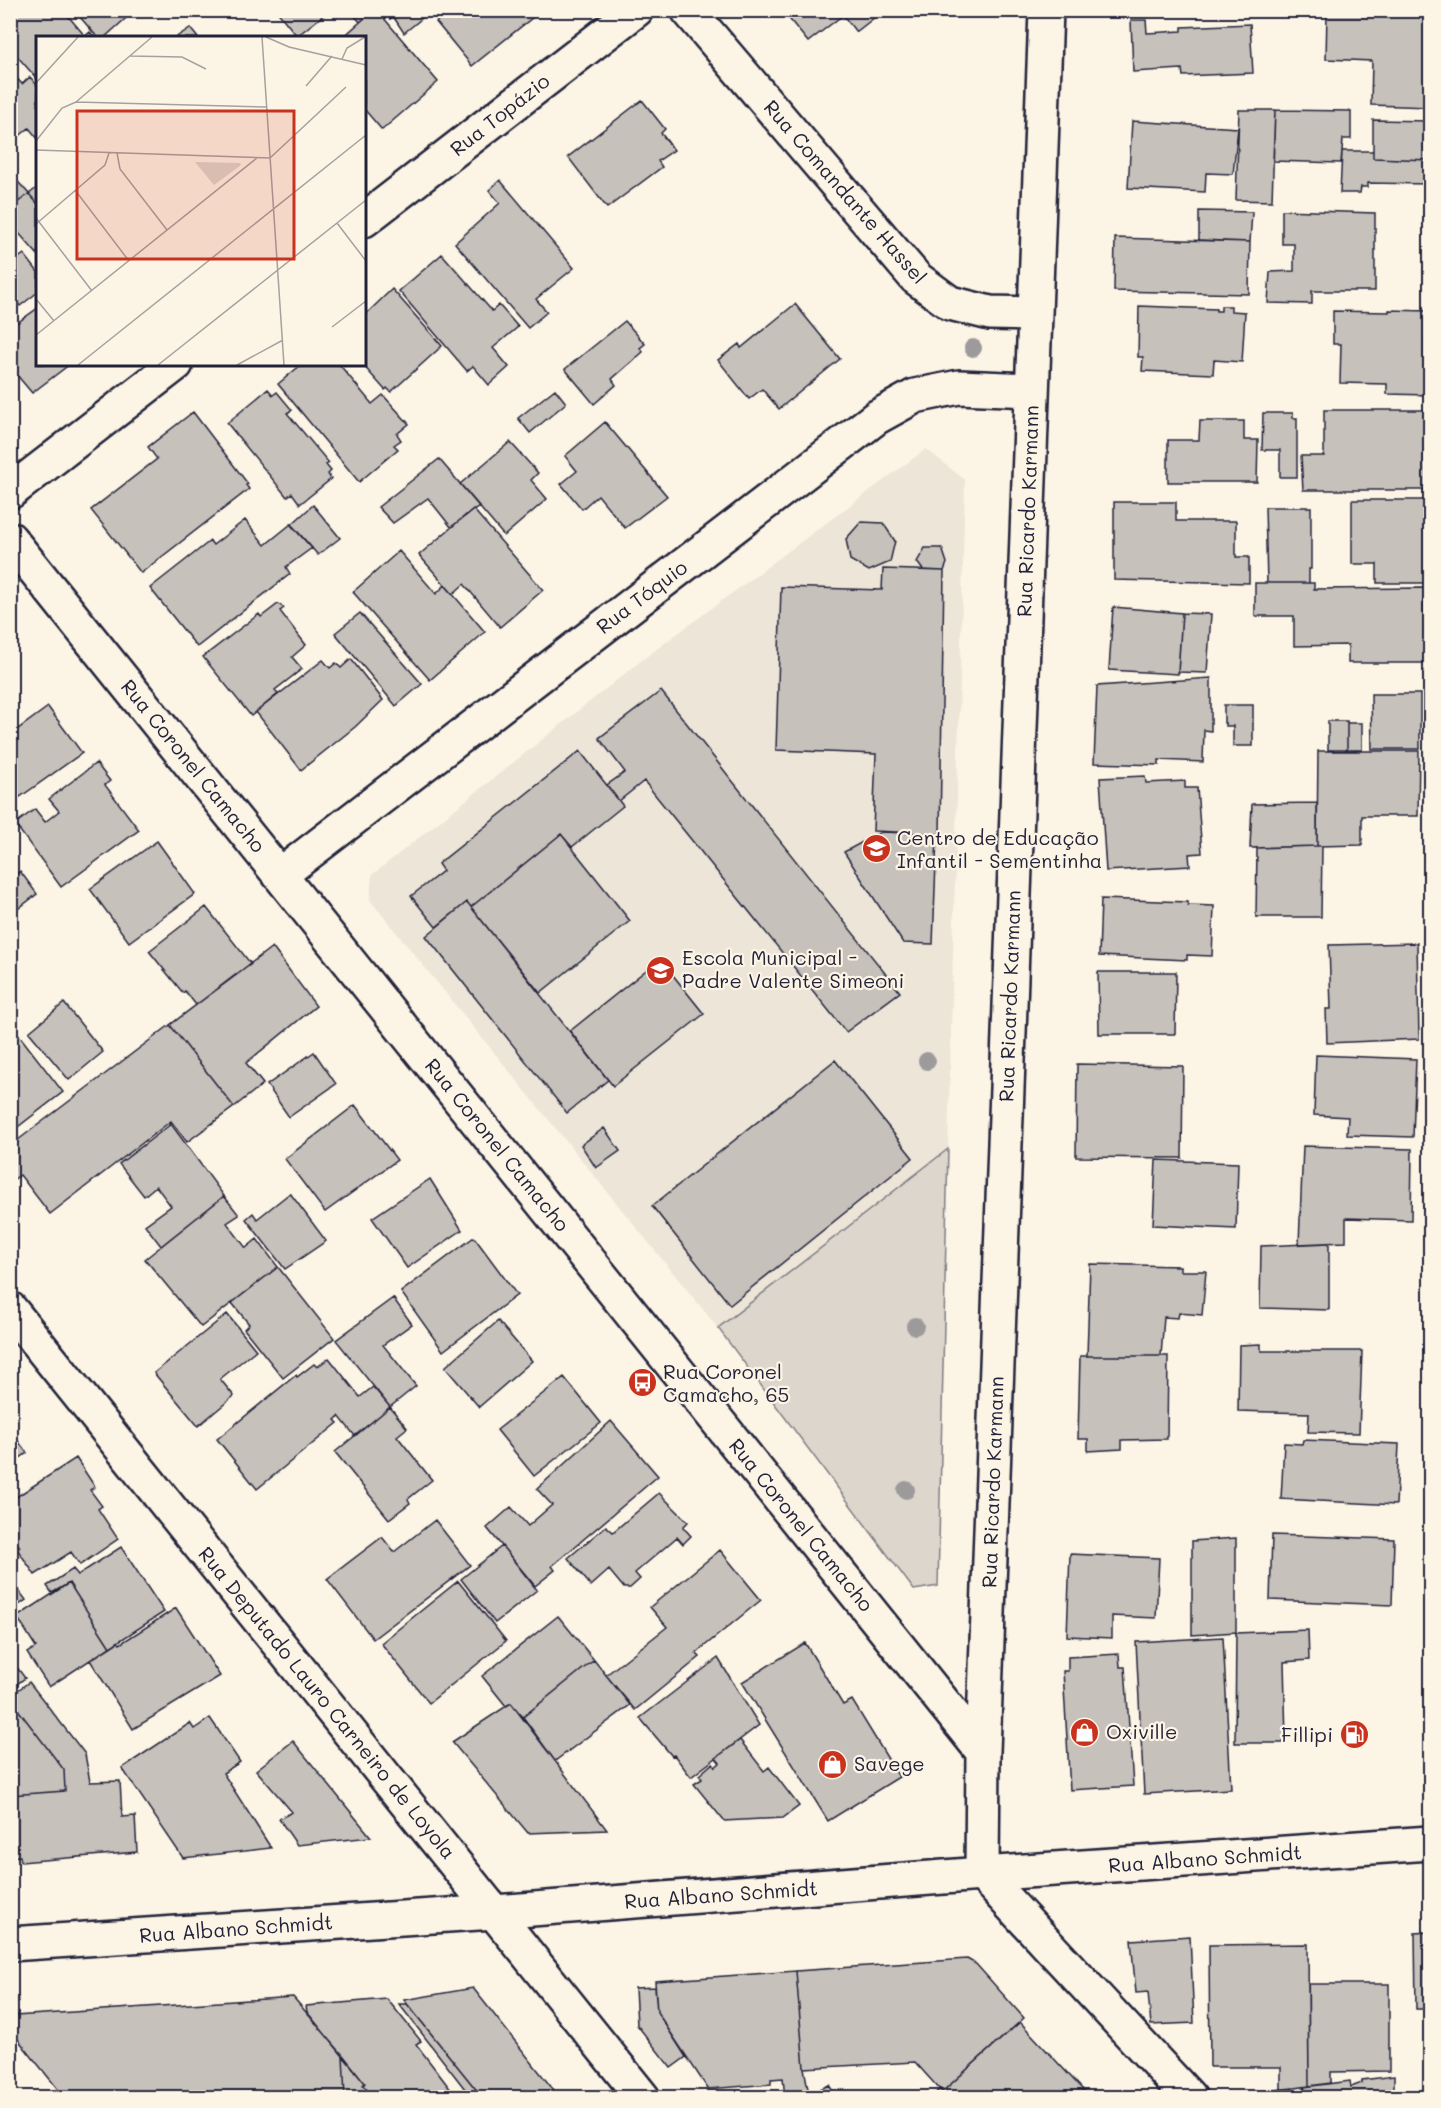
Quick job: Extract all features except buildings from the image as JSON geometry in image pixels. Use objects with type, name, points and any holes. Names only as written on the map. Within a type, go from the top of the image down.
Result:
[{"type":"street","name":"Rua Topázio","points":[[366,217],[636,10]]},
{"type":"street","name":"Rua Comandante Hassel","points":[[688,10],[916,278],[950,303],[990,313],[1035,314]]},
{"type":"street","name":"Rua Ricardo Karmann","points":[[982,1874],[983,1752],[1046,10]]},
{"type":"street","points":[[10,492],[173,366]]},
{"type":"street","name":"Rua Tóquio","points":[[280,875],[877,417],[915,396],[959,387],[1032,390]]},
{"type":"street","name":"Rua Coronel Camacho","points":[[10,539],[983,1752]]},
{"type":"street","name":"Rua Deputado Lauro Carneiro de Loyola","points":[[10,1310],[643,2097]]},
{"type":"street","name":"Rua Albano Schmidt","points":[[10,1944],[494,1912],[982,1874],[1431,1843]]},
{"type":"street","points":[[982,1874],[1190,2097]]},
{"type":"shaded area","name":"Escola Municipal - Padre Valente Simeoni","points":[[926,449],[965,480],[948,1149],[718,1328],[370,900],[372,875],[646,657]]},
{"type":"shaded area","points":[[948,1149],[938,1586],[914,1590],[718,1328]]},
{"type":"place","name":"Centro de Educação Infantil - Sementinha","points":[[876,849]]},
{"type":"place","name":"Escola Municipal - Padre Valente Simeoni","points":[[661,970]]},
{"type":"place","name":"Rua Coronel Camacho, 65","points":[[642,1383]]},
{"type":"place","name":"Oxiville","points":[[1085,1732]]},
{"type":"place","name":"Fillipi","points":[[1354,1735]]},
{"type":"place","name":"Savege","points":[[833,1764]]}]
